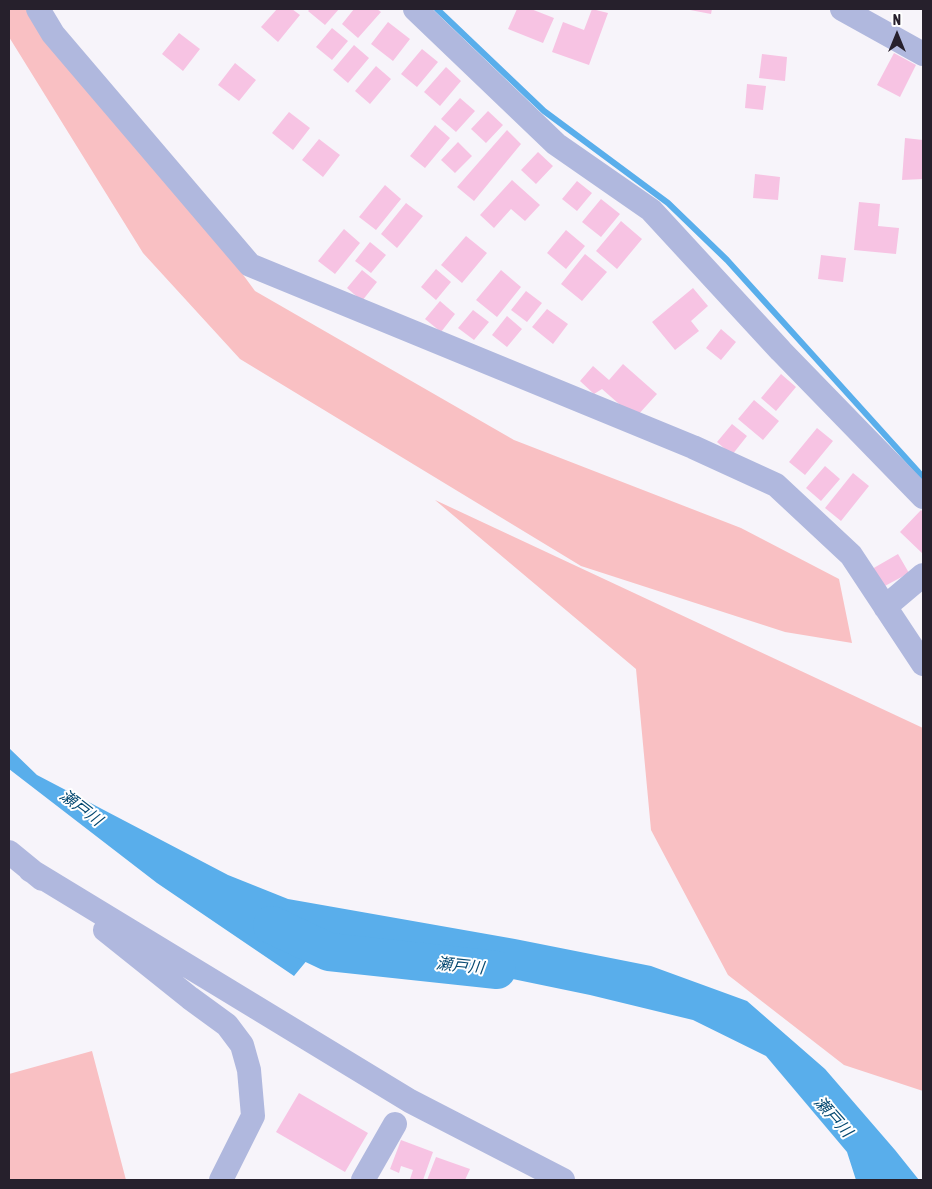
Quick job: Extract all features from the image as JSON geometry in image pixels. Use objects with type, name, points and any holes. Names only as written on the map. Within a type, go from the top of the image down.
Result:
[{"type":"street","points":[[38,9],[53,34],[250,265],[694,447],[776,485],[851,556],[923,664]]},
{"type":"street","points":[[415,9],[556,144],[651,210],[781,351],[923,497]]},
{"type":"street","points":[[842,9],[923,54]]},
{"type":"street","points":[[885,607],[923,575]]},
{"type":"street","points":[[9,852],[227,1026],[242,1045],[249,1070],[252,1116],[220,1180]]},
{"type":"street","points":[[30,870],[410,1101],[563,1180]]},
{"type":"street","points":[[363,1180],[395,1124]]},
{"type":"shaded area","points":[[9,9],[48,9],[255,291],[514,440],[741,528],[839,579],[852,643],[785,632],[581,566],[240,359],[143,253],[9,37]]},
{"type":"shaded area","points":[[435,500],[923,728],[923,1091],[844,1065],[728,975],[651,830],[636,669]]},
{"type":"shaded area","points":[[92,1051],[126,1180],[9,1180],[9,1074]]},
{"type":"water","points":[[9,748],[37,775],[228,875],[288,899],[515,939],[651,966],[747,1001],[825,1069],[919,1180],[856,1180],[847,1152],[766,1056],[693,1020],[590,995],[445,965],[318,947],[294,976],[157,883],[9,769]]},
{"type":"building","points":[[277,9],[292,9],[300,15],[278,42],[261,27]]},
{"type":"building","points":[[310,9],[339,9],[325,25],[308,11]]},
{"type":"building","points":[[354,9],[377,9],[381,12],[358,38],[342,24]]},
{"type":"building","points":[[517,9],[531,9],[554,18],[543,43],[508,29]]},
{"type":"building","points":[[592,9],[608,13],[589,65],[552,52],[563,22],[584,30]]},
{"type":"building","points":[[685,9],[712,9],[711,14]]},
{"type":"building","points":[[388,22],[410,39],[393,61],[371,44]]},
{"type":"building","points":[[332,28],[348,41],[332,60],[316,47]]},
{"type":"building","points":[[179,33],[200,49],[183,71],[162,54]]},
{"type":"building","points":[[354,45],[369,58],[348,83],[333,70]]},
{"type":"building","points":[[422,49],[438,62],[417,87],[401,74]]},
{"type":"building","points":[[894,53],[916,65],[900,97],[877,85]]},
{"type":"building","points":[[762,54],[787,57],[785,81],[759,78]]},
{"type":"building","points":[[235,63],[256,80],[239,101],[218,85]]},
{"type":"building","points":[[376,66],[391,79],[370,104],[355,91]]},
{"type":"building","points":[[446,67],[461,81],[440,106],[424,92]]},
{"type":"building","points":[[747,84],[766,86],[763,110],[745,108]]},
{"type":"building","points":[[460,98],[475,111],[456,132],[441,119]]},
{"type":"building","points":[[488,111],[503,125],[486,143],[471,129]]},
{"type":"building","points":[[289,112],[310,128],[293,150],[272,133]]},
{"type":"building","points":[[435,125],[450,138],[425,168],[410,156]]},
{"type":"building","points":[[507,130],[521,144],[474,201],[457,187]]},
{"type":"building","points":[[905,138],[923,140],[923,179],[902,180]]},
{"type":"building","points":[[319,139],[340,155],[323,177],[302,160]]},
{"type":"building","points":[[458,142],[472,156],[455,173],[441,160]]},
{"type":"building","points":[[538,152],[553,166],[536,184],[521,170]]},
{"type":"building","points":[[755,174],[780,177],[778,200],[753,198]]},
{"type":"building","points":[[512,180],[540,205],[525,221],[511,209],[494,228],[480,215]]},
{"type":"building","points":[[577,181],[592,193],[577,211],[562,199]]},
{"type":"building","points":[[385,185],[401,199],[376,230],[359,217]]},
{"type":"building","points":[[601,199],[620,214],[601,237],[582,222]]},
{"type":"building","points":[[859,202],[880,204],[878,226],[899,228],[896,254],[854,250]]},
{"type":"building","points":[[406,203],[423,216],[397,248],[381,234]]},
{"type":"building","points":[[621,221],[642,239],[617,269],[596,251]]},
{"type":"building","points":[[344,229],[360,243],[335,274],[318,261]]},
{"type":"building","points":[[566,230],[585,246],[566,269],[547,253]]},
{"type":"building","points":[[466,236],[487,253],[462,283],[441,265]]},
{"type":"building","points":[[370,242],[386,255],[371,273],[355,261]]},
{"type":"building","points":[[585,254],[607,272],[582,301],[561,284]]},
{"type":"building","points":[[821,255],[846,258],[843,282],[818,279]]},
{"type":"building","points":[[436,269],[451,282],[436,300],[421,287]]},
{"type":"building","points":[[362,270],[377,282],[362,301],[347,288]]},
{"type":"building","points":[[501,270],[521,287],[497,317],[476,300]]},
{"type":"building","points":[[693,288],[708,306],[691,321],[699,331],[675,350],[652,322]]},
{"type":"building","points":[[526,291],[542,303],[527,322],[511,310]]},
{"type":"building","points":[[440,301],[455,314],[441,332],[425,319]]},
{"type":"building","points":[[547,309],[568,324],[553,344],[532,327]]},
{"type":"building","points":[[473,310],[489,322],[474,340],[458,328]]},
{"type":"building","points":[[507,316],[522,329],[507,347],[492,335]]},
{"type":"building","points":[[721,329],[736,342],[721,360],[706,348]]},
{"type":"building","points":[[623,364],[657,394],[637,416],[627,411],[602,389],[594,394],[580,381],[593,366],[609,380]]},
{"type":"building","points":[[781,374],[796,387],[776,411],[761,398]]},
{"type":"building","points":[[754,400],[779,421],[763,440],[738,419]]},
{"type":"building","points":[[732,424],[747,436],[732,455],[717,442]]},
{"type":"building","points":[[817,428],[833,441],[805,475],[789,462]]},
{"type":"building","points":[[825,466],[840,479],[821,501],[806,488]]},
{"type":"building","points":[[853,473],[869,486],[841,521],[825,508]]},
{"type":"building","points":[[921,510],[923,512],[923,554],[900,532]]},
{"type":"building","points":[[898,554],[909,573],[883,587],[872,569]]},
{"type":"building","points":[[299,1093],[368,1133],[345,1172],[276,1132]]},
{"type":"building","points":[[401,1140],[433,1152],[423,1180],[410,1179],[413,1170],[401,1166],[399,1173],[390,1169]]},
{"type":"building","points":[[436,1157],[470,1169],[465,1180],[427,1180]]},
{"type":"waterway","points":[[437,9],[544,111],[668,203],[727,260],[923,477]]},
{"type":"waterway","name":"瀬戸川","points":[[272,925],[329,952],[497,970]]}]
